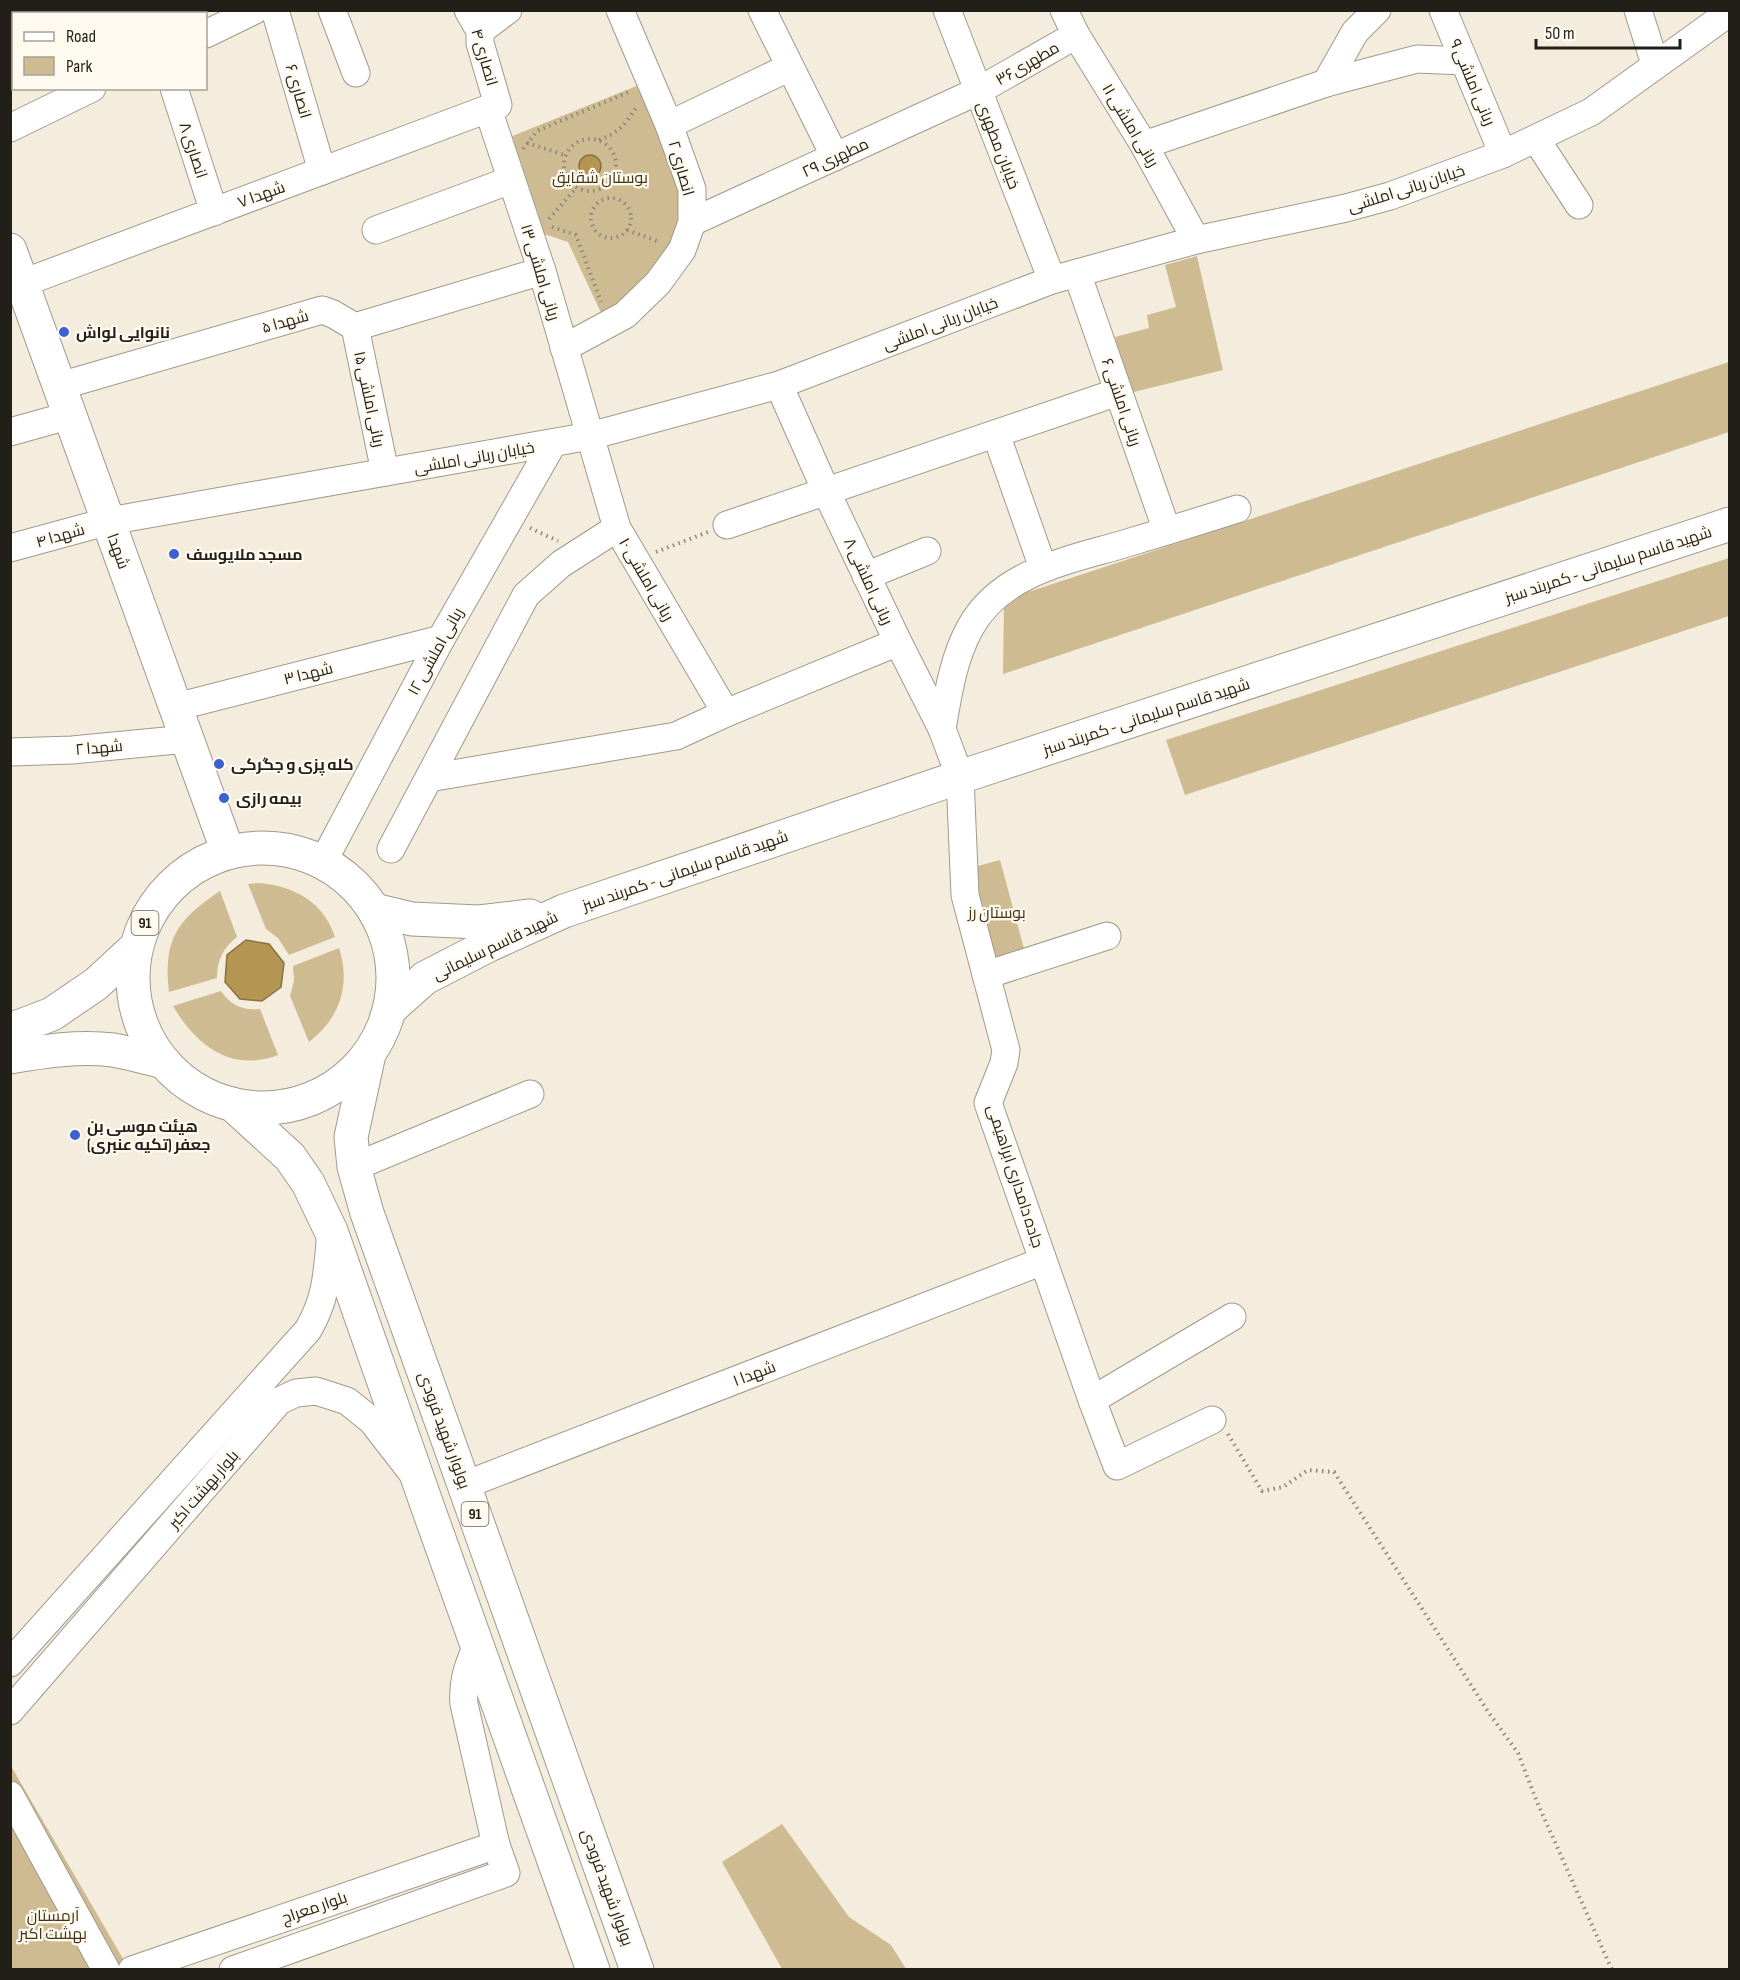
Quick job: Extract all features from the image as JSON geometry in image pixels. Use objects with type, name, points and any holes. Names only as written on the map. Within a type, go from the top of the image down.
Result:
[{"type":"main road","name":"شهدا","points":[[10,250],[21,300],[65,400],[228,852]]},
{"type":"main road","name":"شهید قاسم سلیمانی - کمربند سبز","points":[[564,911],[960,777],[1730,524]]},
{"type":"main road","name":"91","points":[[260,848],[292,851],[323,862],[352,883],[374,910],[388,941],[393,975],[390,1009],[369,1054],[342,1081],[308,1100],[271,1108],[232,1104],[195,1089],[164,1062],[146,1037],[136,1008],[132,977],[136,947],[148,915],[169,887],[196,866],[228,852],[260,848]]},
{"type":"main road","name":"شهید قاسم سلیمانی","points":[[374,910],[412,919],[479,922],[564,911]]},
{"type":"main road","name":"شهید قاسم سلیمانی","points":[[390,1009],[426,978],[489,945],[564,911]]},
{"type":"main road","name":"91","points":[[13,1052],[52,1014],[96,984],[136,947]]},
{"type":"main road","name":"91","points":[[13,1052],[76,1048],[114,1050],[164,1062]]},
{"type":"main road","name":"بولوار شهید فرودی","points":[[369,1054],[351,1137],[354,1167],[367,1213],[637,1970]]},
{"type":"main road","name":"91","points":[[232,1104],[290,1157],[308,1184],[331,1231],[593,1970]]},
{"type":"street","points":[[207,34],[255,10]]},
{"type":"street","name":"انصاری ۶","points":[[275,10],[322,171]]},
{"type":"street","points":[[332,10],[356,73]]},
{"type":"street","points":[[474,21],[508,10]]},
{"type":"street","name":"انصاری ۲","points":[[564,348],[625,315],[658,283],[682,250],[692,222],[692,189],[669,125],[620,10]]},
{"type":"street","points":[[762,10],[835,157]]},
{"type":"street","name":"خیابان مطهری","points":[[947,10],[978,92],[1064,276]]},
{"type":"street","name":"ربانی املشی ۱۱","points":[[1064,10],[1076,35],[1144,145],[1196,240]]},
{"type":"street","points":[[1326,82],[1355,32],[1377,10]]},
{"type":"street","name":"ربانی املشی ۹","points":[[1443,10],[1503,154]]},
{"type":"street","points":[[1638,10],[1655,64]]},
{"type":"street","name":"خیابان ربانی املشی","points":[[109,521],[590,436],[779,385],[1064,276],[1196,240],[1346,208],[1390,196],[1503,154],[1591,112],[1730,12]]},
{"type":"street","name":"انصاری ۴","points":[[474,21],[493,107]]},
{"type":"street","name":"مطهری۳۶","points":[[978,92],[1076,35]]},
{"type":"street","points":[[1144,145],[1326,82],[1417,59],[1464,61]]},
{"type":"street","points":[[669,125],[790,67]]},
{"type":"street","points":[[10,128],[88,90]]},
{"type":"street","name":"انصاری ۸","points":[[175,90],[214,212]]},
{"type":"street","name":"مطهری ۲۹","points":[[692,222],[978,92]]},
{"type":"street","name":"شهدا ۷","points":[[21,300],[214,212],[493,107]]},
{"type":"street","name":"ربانی املشی ۱۳","points":[[493,107],[511,180],[542,271],[590,436]]},
{"type":"street","points":[[1536,139],[1579,205]]},
{"type":"street","points":[[376,230],[511,180]]},
{"type":"street","points":[[355,327],[542,271]]},
{"type":"street","name":"ربانی املشی ۶","points":[[1064,276],[1118,392],[1167,531]]},
{"type":"street","name":"شهدا ۵","points":[[10,432],[65,400],[322,310],[355,327]]},
{"type":"street","name":"ربانی املشی ۱۵","points":[[355,327],[385,472]]},
{"type":"street","name":"ربانی املشی ۸","points":[[779,385],[866,576],[942,729],[960,777]]},
{"type":"street","points":[[727,525],[1118,392]]},
{"type":"street","points":[[996,434],[1043,568]]},
{"type":"street","name":"ربانی املشی ۱۰","points":[[590,436],[617,528],[726,713]]},
{"type":"street","name":"ربانی املشی ۱۲","points":[[323,862],[441,639],[553,443]]},
{"type":"street","points":[[942,729],[953,671],[960,650],[970,627],[994,597],[1043,568],[1237,509]]},
{"type":"street","name":"شهدا ۴","points":[[10,548],[109,521]]},
{"type":"street","points":[[391,849],[526,595],[561,564],[617,528]]},
{"type":"street","points":[[866,576],[927,551]]},
{"type":"street","name":"شهدا ۳","points":[[176,707],[441,639]]},
{"type":"street","points":[[429,778],[676,736],[898,642]]},
{"type":"street","name":"شهدا ۲","points":[[10,752],[72,750],[187,739]]},
{"type":"street","name":"جاده دامداری ابراهیمی","points":[[960,777],[964,896],[1006,1050],[1004,1064],[988,1103],[1117,1466],[1212,1420]]},
{"type":"street","points":[[986,975],[1107,936]]},
{"type":"street","points":[[354,1167],[530,1094]]},
{"type":"street","name":"بلوار بهشت اکبر","points":[[10,1663],[308,1330],[318,1313],[324,1295],[331,1231]]},
{"type":"street","name":"شهدا ۱","points":[[465,1485],[1043,1261]]},
{"type":"street","points":[[1092,1400],[1232,1317]]},
{"type":"street","name":"بلوار بهشت اکبر","points":[[10,1711],[279,1401],[296,1393],[316,1391],[347,1401],[372,1421],[418,1480]]},
{"type":"street","points":[[477,1646],[462,1687],[496,1845]]},
{"type":"street","points":[[10,1795],[19,1830],[106,1970]]},
{"type":"street","name":"بلوار معراج","points":[[132,1970],[496,1845],[506,1873],[233,1970]]},
{"type":"path","points":[[521,152],[537,131],[651,82]]},
{"type":"path","points":[[599,140],[610,147],[616,158],[616,171],[611,182],[601,190],[588,192],[576,188],[567,179],[564,168],[565,155],[573,145],[585,139],[599,140],[614,134],[626,125],[640,99],[644,109]]},
{"type":"path","points":[[520,136],[528,143],[565,155]]},
{"type":"path","points":[[576,188],[544,225],[576,235],[609,324]]},
{"type":"path","points":[[601,190],[606,199]]},
{"type":"path","points":[[606,199],[616,199],[630,212],[627,230],[620,236],[610,238],[601,236],[594,229],[591,220],[592,211],[598,203],[606,199]]},
{"type":"path","points":[[627,230],[682,250]]},
{"type":"path","points":[[510,518],[580,552]]},
{"type":"path","points":[[636,560],[727,525]]},
{"type":"path","points":[[1212,1420],[1227,1432],[1262,1491],[1283,1487],[1308,1470],[1334,1472],[1489,1713],[1518,1753],[1537,1802],[1612,1970]]},
{"type":"green space","name":"بوستان شقایق","points":[[639,85],[687,195],[674,245],[636,295],[602,315],[568,242],[538,232],[505,139]]},
{"type":"green space","points":[[1197,256],[1223,370],[1130,393],[1115,337],[1149,328],[1147,315],[1176,307],[1165,265]]},
{"type":"green space","points":[[1729,362],[1729,432],[1003,674],[1004,600]]},
{"type":"green space","points":[[1729,558],[1729,616],[1185,795],[1166,740]]},
{"type":"green space","name":"بوستان رز","points":[[1000,860],[1026,956],[993,965],[967,869]]},
{"type":"green space","points":[[259,883],[284,888],[306,898],[323,914],[335,937],[289,955],[278,938],[266,929],[248,884]]},
{"type":"green space","points":[[220,891],[237,937],[222,955],[217,978],[169,992],[168,958],[176,933],[193,912]]},
{"type":"green space","points":[[339,948],[344,975],[340,1000],[320,1033],[309,1042],[290,996],[294,981],[293,966]]},
{"type":"green space","points":[[221,991],[228,1000],[238,1006],[260,1009],[278,1055],[261,1060],[245,1060],[230,1058],[216,1052],[192,1033],[173,1006]]},
{"type":"green space","name":"آرمستان بهشت اکبر","points":[[11,1766],[129,1969],[11,1969]]},
{"type":"green space","points":[[782,1824],[849,1917],[891,1945],[906,1969],[782,1969],[722,1862]]},
{"type":"shaded area","points":[[586,155],[594,155],[601,162],[601,170],[594,177],[586,177],[579,170],[579,162]]},
{"type":"shaded area","points":[[246,940],[269,944],[284,963],[281,987],[262,1001],[240,999],[225,982],[227,955]]},
{"type":"place","name":"نانوایی لواش","points":[[64,332]]},
{"type":"place","name":"مسجد ملایوسف","points":[[174,554]]},
{"type":"place","name":"کله پزی و جگرکی","points":[[219,764]]},
{"type":"place","name":"بیمه رازی","points":[[224,798]]},
{"type":"place","name":"هيئت موسی بن جعفر (تکیه عنبری)","points":[[75,1135]]}]
